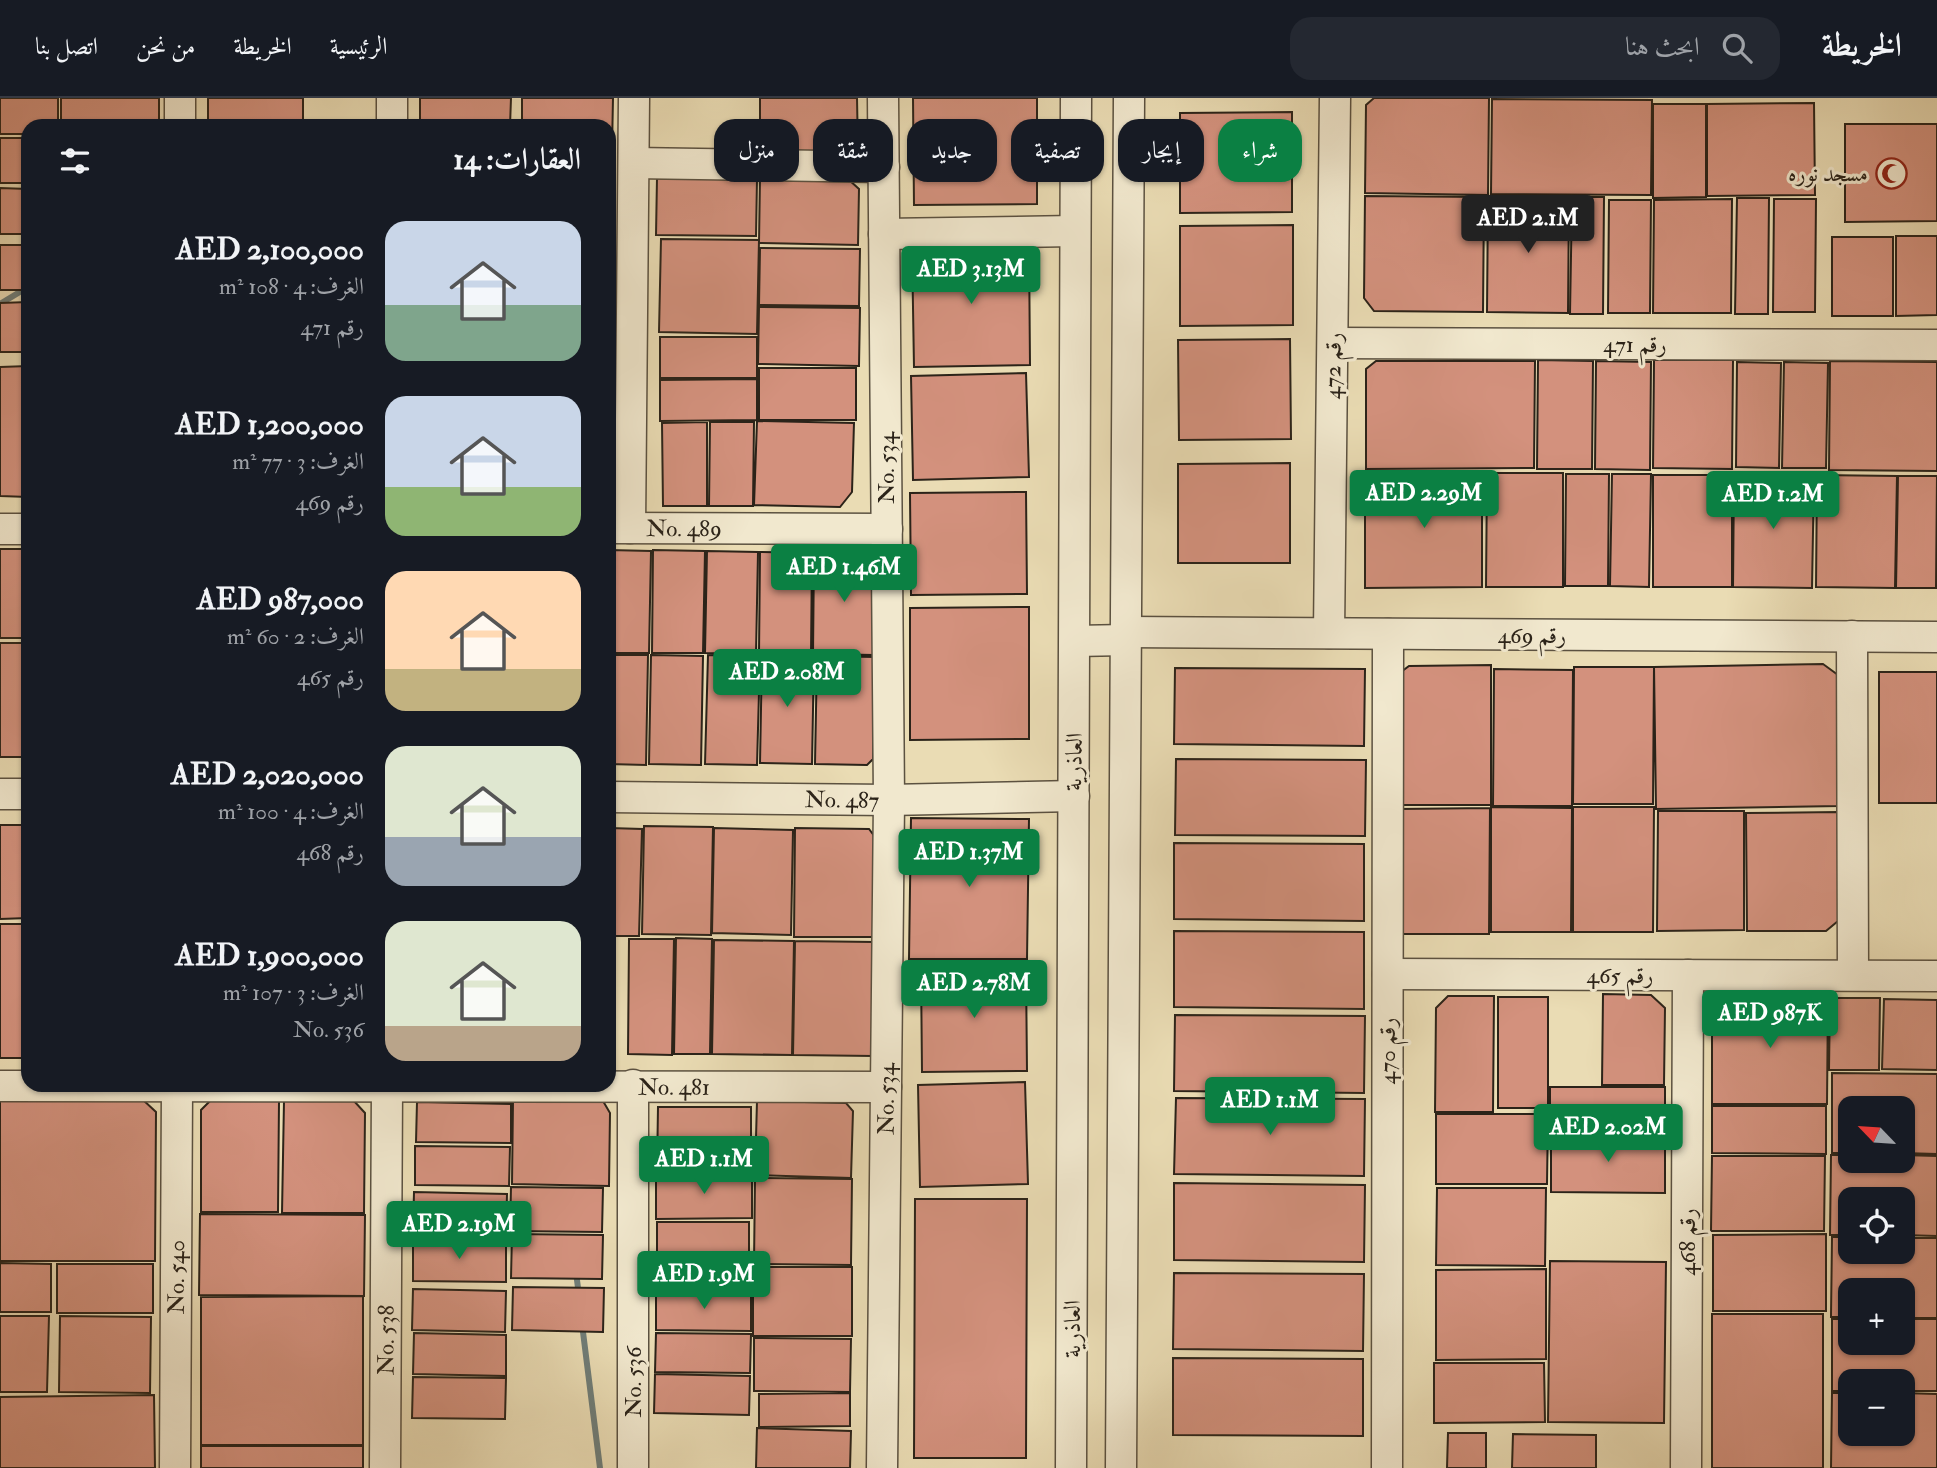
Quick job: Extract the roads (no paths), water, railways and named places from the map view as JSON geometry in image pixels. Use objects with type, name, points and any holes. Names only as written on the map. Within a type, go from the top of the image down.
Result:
[{"type":"street","points":[[180,98],[180,119]]},
{"type":"street","points":[[392,98],[392,119]]},
{"type":"street","points":[[620,528],[634,163],[634,98]]},
{"type":"street","name":"No. 534","points":[[883,98],[883,119]]},
{"type":"street","name":"العاذرية","points":[[1071,1468],[1076,98]]},
{"type":"street","points":[[1121,1468],[1129,98]]},
{"type":"street","name":"رقم 472","points":[[1329,634],[1335,98]]},
{"type":"street","points":[[634,163],[813,166]]},
{"type":"street","name":"No. 534","points":[[882,1468],[889,800],[884,182]]},
{"type":"street","points":[[884,234],[1074,231]]},
{"type":"street","name":"رقم 471","points":[[1333,343],[1937,345]]},
{"type":"street","name":"No. 489","points":[[620,528],[887,529]]},
{"type":"street","points":[[0,529],[21,529]]},
{"type":"street","name":"رقم 469","points":[[1075,641],[1126,636],[1329,634],[1937,637]]},
{"type":"street","name":"رقم 470","points":[[1387,1468],[1388,634]]},
{"type":"street","points":[[1852,636],[1853,975]]},
{"type":"street","points":[[0,794],[21,794]]},
{"type":"street","name":"No. 487","points":[[616,797],[889,800],[1074,796]]},
{"type":"street","name":"رقم 465","points":[[1388,974],[1937,976]]},
{"type":"street","name":"رقم 468","points":[[1686,1468],[1688,975]]},
{"type":"street","name":"No. 481","points":[[616,1085],[886,1087]]},
{"type":"street","name":"No. 536","points":[[633,1085],[633,1468]]},
{"type":"street","name":"No. 481","points":[[0,1086],[21,1086]]},
{"type":"street","name":"No. 540","points":[[175,1468],[177,1092]]},
{"type":"street","name":"No. 538","points":[[385,1468],[387,1092]]},
{"type":"waterway","points":[[0,304],[21,291]]},
{"type":"waterway","points":[[576,1272],[579,1296]]},
{"type":"waterway","points":[[582,1324],[600,1468]]},
{"type":"place","name":"مسجد نوره","points":[[1891,173]]}]
